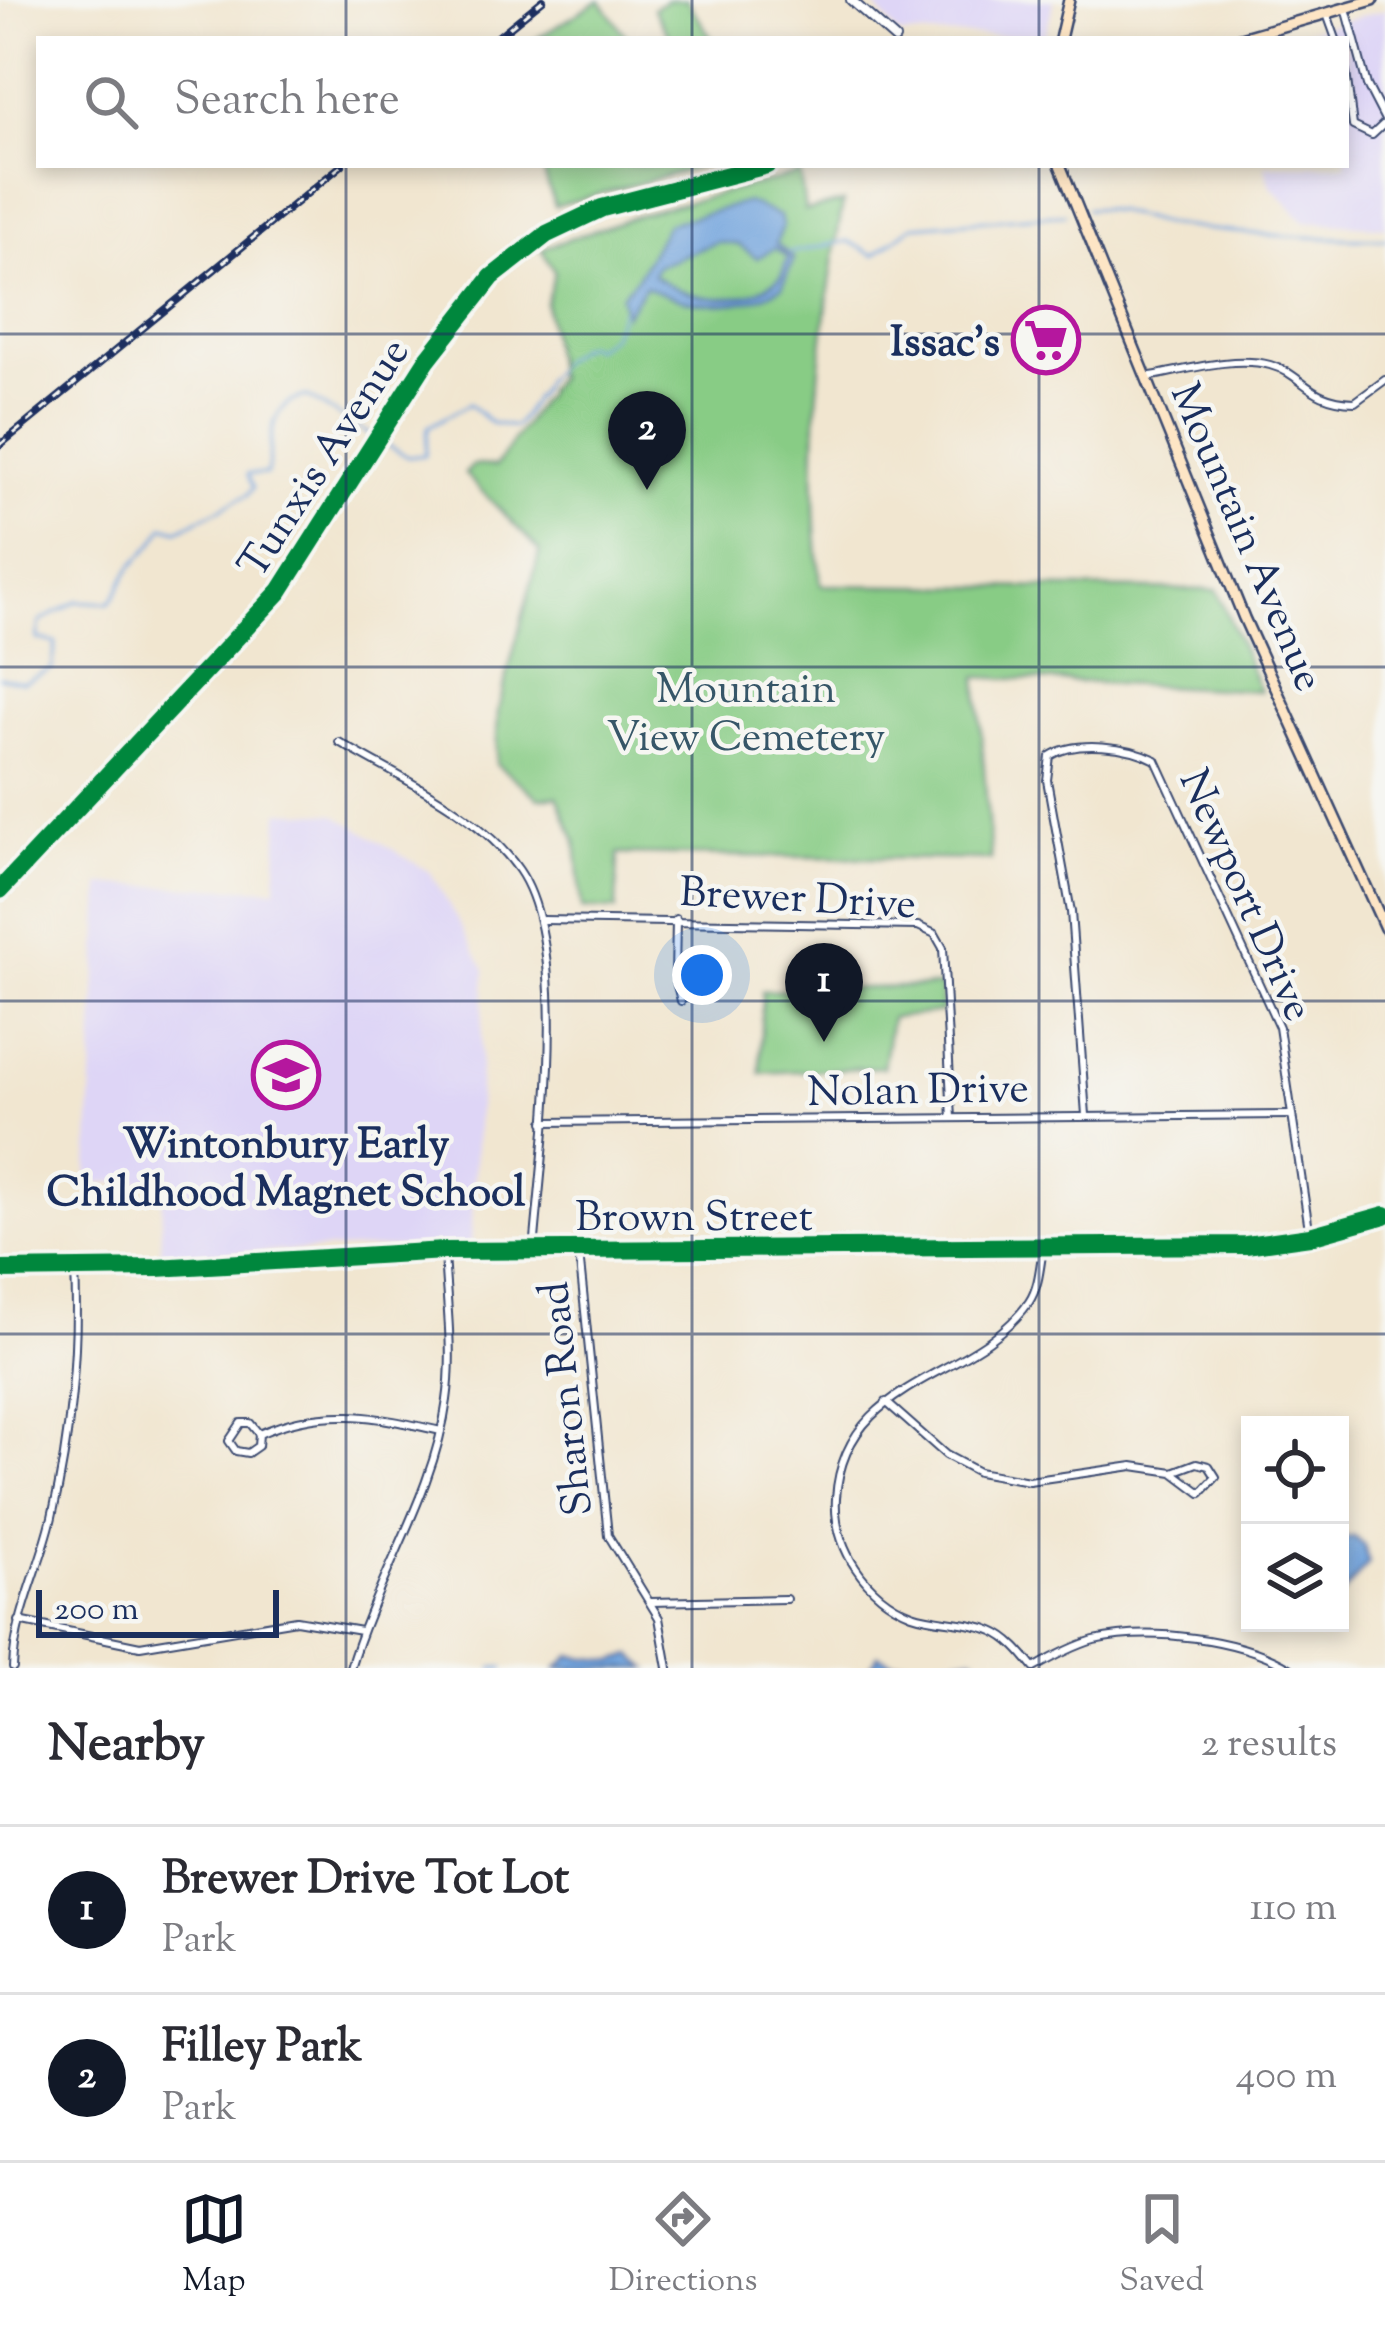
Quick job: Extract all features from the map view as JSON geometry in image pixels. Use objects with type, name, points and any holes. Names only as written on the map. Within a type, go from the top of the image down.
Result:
[{"type":"main road","points":[[1061,36],[1070,0]]},
{"type":"main road","points":[[1248,36],[1373,0]]},
{"type":"main road","name":"Tunxis Avenue","points":[[0,890],[280,591],[427,360],[492,278],[517,255],[602,208],[755,168]]},
{"type":"main road","name":"Mountain Avenue","points":[[1061,168],[1244,618],[1385,928]]},
{"type":"street","points":[[851,0],[893,36]]},
{"type":"street","points":[[1346,8],[1367,85],[1385,121],[1372,135],[1353,126],[1349,95]]},
{"type":"street","points":[[1328,14],[1335,36]]},
{"type":"street","points":[[1146,377],[1228,365],[1273,365],[1312,394],[1355,402],[1385,380]]},
{"type":"street","points":[[339,742],[489,837],[519,869],[543,920],[549,967],[534,1252]]},
{"type":"street","name":"Newport Drive","points":[[1086,1115],[1071,912],[1047,780],[1050,757],[1064,747],[1137,751],[1156,760],[1279,1027],[1310,1236]]},
{"type":"street","name":"Brewer Drive","points":[[543,920],[918,926],[935,934],[943,948],[952,1118]]},
{"type":"street","points":[[676,920],[675,976],[681,1001]]},
{"type":"street","name":"Nolan Drive","points":[[544,1122],[1292,1115]]},
{"type":"street","name":"Brown Street","points":[[0,1270],[444,1251],[1246,1245],[1310,1236],[1385,1215]]},
{"type":"street","points":[[1043,1249],[1035,1289],[1018,1313],[886,1402],[854,1439],[838,1480],[838,1533],[857,1572],[891,1603],[914,1614],[998,1633],[1034,1668],[1091,1641],[1155,1635],[1253,1653],[1290,1668]]},
{"type":"street","points":[[350,1668],[361,1631],[426,1483],[441,1431],[449,1369],[444,1251]]},
{"type":"street","name":"Sharon Road","points":[[579,1252],[608,1535],[652,1602],[668,1668]]},
{"type":"street","points":[[14,1668],[19,1621],[60,1480],[76,1319],[75,1270]]},
{"type":"street","points":[[886,1402],[946,1455],[1001,1478],[1055,1479],[1133,1466],[1173,1472],[1197,1463],[1209,1466],[1216,1477],[1208,1491],[1196,1492],[1173,1472]]},
{"type":"street","points":[[259,1434],[311,1415],[331,1414],[370,1414],[441,1431]]},
{"type":"street","points":[[241,1423],[254,1426],[259,1434],[258,1446],[248,1453],[236,1451],[229,1441],[241,1423]]},
{"type":"street","points":[[652,1602],[786,1598]]},
{"type":"street","points":[[19,1621],[140,1646],[296,1620],[361,1631]]},
{"type":"shaded area","points":[[870,0],[1054,0],[1045,36],[899,35]]},
{"type":"shaded area","points":[[1385,10],[1385,227],[1304,221],[1271,186],[1266,168],[1349,168],[1349,36],[1289,36]]},
{"type":"shaded area","name":"Wintonbury Early Childhood Magnet School","points":[[279,811],[335,814],[431,873],[485,970],[471,1245],[160,1255],[163,1181],[87,1183],[101,885],[276,889]]},
{"type":"green space","points":[[600,0],[626,36],[541,36]]},
{"type":"green space","points":[[668,0],[687,0],[710,36],[669,36],[653,8]]},
{"type":"green space","points":[[542,168],[696,168],[555,206]]},
{"type":"green space","name":"Mountain View Cemetery","points":[[800,174],[805,211],[843,202],[828,297],[815,441],[821,585],[1217,590],[1260,691],[977,677],[991,860],[618,854],[616,910],[582,909],[576,841],[557,796],[539,798],[496,764],[498,710],[540,551],[465,474],[473,465],[496,466],[556,378],[546,303],[555,273],[542,250],[650,211]]},
{"type":"green space","points":[[941,986],[942,1012],[891,1018],[883,1067],[760,1073],[762,991]]},
{"type":"water","points":[[747,202],[779,216],[783,226],[776,243],[794,259],[782,287],[748,301],[696,302],[645,286],[625,315],[621,295],[637,278],[667,224]],"holes":[[[717,242],[739,245],[757,258],[775,248],[788,257],[781,277],[749,294],[717,298],[684,291],[653,275],[656,266]]]},
{"type":"water","points":[[1349,1537],[1364,1545],[1369,1562],[1349,1586]]},
{"type":"water","points":[[632,1655],[648,1668],[557,1668],[571,1656],[614,1661]]},
{"type":"water","points":[[878,1655],[894,1662],[974,1657],[985,1668],[870,1668]]},
{"type":"waterway","points":[[1087,209],[1223,231],[1385,239]]},
{"type":"waterway","points":[[789,253],[848,241],[874,255],[913,226],[1065,214]]},
{"type":"waterway","points":[[380,441],[408,457],[425,455],[428,427],[469,404],[491,423],[514,427],[563,359],[611,336],[622,310]]},
{"type":"waterway","points":[[0,677],[23,682],[52,669],[56,643],[37,639],[40,622],[77,601],[109,603],[164,526],[178,530],[247,495],[253,488],[247,474],[267,474],[277,416],[294,400],[308,397],[372,436]]},
{"type":"waterway","points":[[493,1668],[504,1668]]},
{"type":"railway","points":[[499,36],[543,0]]},
{"type":"railway","points":[[0,445],[338,168]]},
{"type":"cycle path","points":[[0,890],[280,591],[427,360],[492,277],[547,234],[602,208],[755,168]]},
{"type":"cycle path","points":[[0,1270],[157,1268],[444,1251],[1246,1245],[1310,1236],[1385,1215]]},
{"type":"place","name":"Issac's","points":[[1046,340]]},
{"type":"place","name":"Filley Park","points":[[647,490]]},
{"type":"place","name":"Brewer Drive Tot Lot","points":[[824,1042]]},
{"type":"place","name":"Wintonbury Early Childhood Magnet School","points":[[286,1075]]}]
